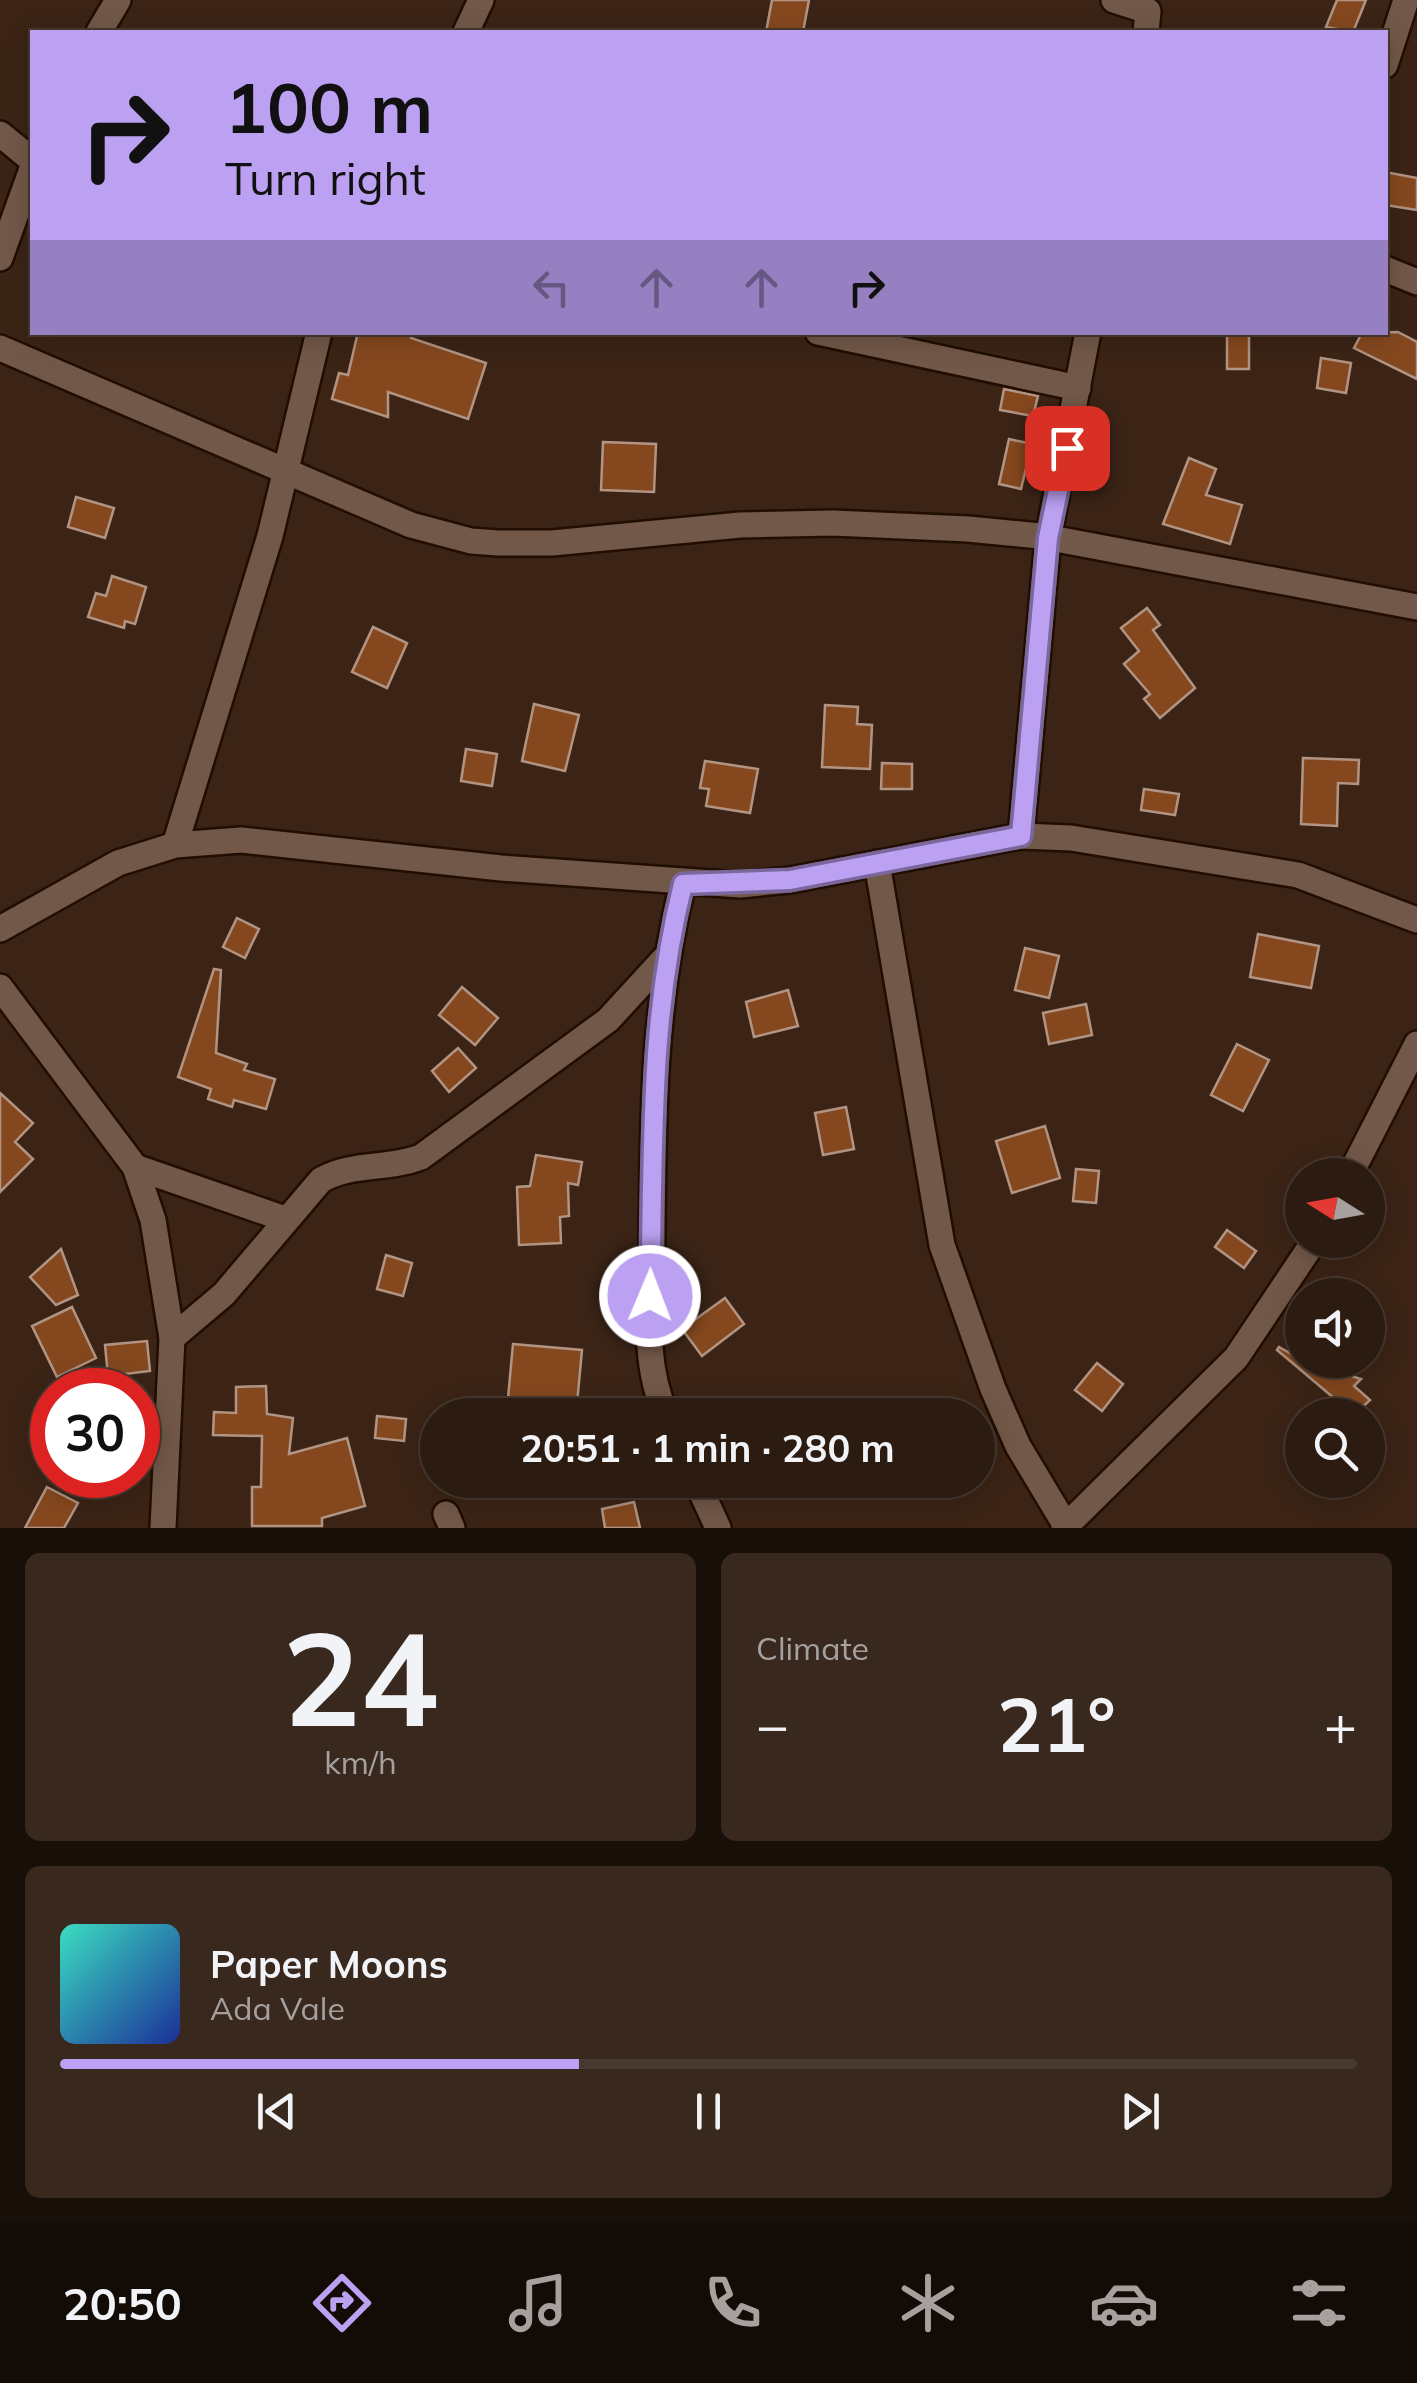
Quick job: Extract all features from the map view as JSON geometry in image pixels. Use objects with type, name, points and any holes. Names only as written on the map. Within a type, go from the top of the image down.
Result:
[{"type":"street","points":[[99,30],[118,0]]},
{"type":"street","points":[[467,30],[481,0]]},
{"type":"street","points":[[1114,0],[1148,14]]},
{"type":"street","points":[[1406,0],[1417,18]]},
{"type":"street","points":[[1388,56],[1406,0]]},
{"type":"street","points":[[0,134],[30,158]]},
{"type":"street","points":[[0,258],[30,174]]},
{"type":"street","points":[[1388,271],[1417,282]]},
{"type":"street","points":[[175,845],[286,470],[318,335]]},
{"type":"street","points":[[832,335],[1078,388]]},
{"type":"street","points":[[1021,836],[1048,538],[1087,335]]},
{"type":"street","points":[[0,348],[410,525],[471,541],[552,544],[740,525],[833,522],[968,528],[1048,538],[1417,607]]},
{"type":"street","points":[[0,929],[118,863],[175,845],[241,840],[683,884],[790,880],[1021,836],[1123,843],[1298,875],[1417,920]]},
{"type":"street","points":[[876,863],[942,1245],[1005,1418],[1065,1527],[1236,1358],[1303,1258]]},
{"type":"street","points":[[661,1398],[649,1360],[652,1097],[664,960],[683,884]]},
{"type":"street","points":[[172,1338],[224,1294],[321,1180],[340,1169],[400,1165],[421,1157],[480,1118],[608,1020],[664,960]]},
{"type":"street","points":[[0,987],[134,1167],[153,1220],[172,1338],[163,1528]]},
{"type":"street","points":[[1359,1158],[1417,1044]]},
{"type":"street","points":[[134,1167],[285,1220]]},
{"type":"street","points":[[704,1498],[718,1528]]},
{"type":"building","points":[[772,0],[809,0],[803,30],[766,30]]},
{"type":"building","points":[[1337,0],[1366,0],[1354,30],[1326,27]]},
{"type":"building","points":[[1388,173],[1417,178],[1417,210],[1388,205]]},
{"type":"building","points":[[1398,332],[1417,342],[1417,379],[1354,348],[1361,335]]},
{"type":"building","points":[[357,335],[412,335],[411,338],[486,363],[468,419],[388,392],[388,417],[332,399],[339,373],[348,375]]},
{"type":"building","points":[[1227,335],[1249,335],[1249,369],[1227,369]]},
{"type":"building","points":[[1321,358],[1351,363],[1346,393],[1317,388]]},
{"type":"building","points":[[1004,389],[1038,396],[1033,416],[1000,410]]},
{"type":"building","points":[[1009,439],[1032,444],[1021,489],[999,484]]},
{"type":"building","points":[[603,442],[656,444],[654,492],[601,490]]},
{"type":"building","points":[[1189,458],[1216,469],[1206,495],[1242,505],[1230,544],[1163,524]]},
{"type":"building","points":[[76,497],[114,508],[105,538],[68,527]]},
{"type":"building","points":[[112,576],[146,587],[135,624],[125,621],[124,628],[88,617],[96,593],[106,596]]},
{"type":"building","points":[[1147,608],[1160,625],[1153,630],[1195,688],[1160,718],[1144,699],[1150,694],[1124,664],[1139,651],[1121,628]]},
{"type":"building","points":[[373,627],[407,643],[387,688],[352,672]]},
{"type":"building","points":[[534,704],[579,715],[565,771],[522,761]]},
{"type":"building","points":[[825,705],[858,707],[857,724],[872,725],[870,769],[822,767]]},
{"type":"building","points":[[466,749],[497,754],[492,786],[461,781]]},
{"type":"building","points":[[1303,758],[1359,760],[1358,784],[1338,783],[1337,826],[1301,824]]},
{"type":"building","points":[[705,761],[758,769],[750,813],[706,806],[709,789],[700,788]]},
{"type":"building","points":[[882,763],[912,764],[912,789],[881,789]]},
{"type":"building","points":[[1144,789],[1179,794],[1175,815],[1141,810]]},
{"type":"building","points":[[237,918],[259,929],[245,958],[223,947]]},
{"type":"building","points":[[1258,934],[1319,946],[1311,988],[1250,977]]},
{"type":"building","points":[[1025,948],[1059,956],[1049,998],[1015,990]]},
{"type":"building","points":[[214,969],[221,970],[216,1053],[247,1064],[244,1070],[275,1079],[266,1109],[234,1100],[232,1107],[208,1099],[211,1089],[178,1077]]},
{"type":"building","points":[[462,987],[498,1018],[475,1045],[439,1015]]},
{"type":"building","points":[[788,990],[798,1026],[754,1037],[746,1002]]},
{"type":"building","points":[[1086,1004],[1092,1035],[1049,1044],[1043,1013]]},
{"type":"building","points":[[1237,1044],[1269,1060],[1243,1111],[1211,1095]]},
{"type":"building","points":[[458,1048],[476,1068],[449,1092],[432,1071]]},
{"type":"building","points":[[0,1093],[33,1123],[15,1142],[33,1159],[0,1192]]},
{"type":"building","points":[[846,1107],[854,1149],[823,1155],[815,1113]]},
{"type":"building","points":[[1045,1126],[1060,1178],[1012,1193],[996,1141]]},
{"type":"building","points":[[536,1155],[582,1162],[578,1185],[568,1183],[569,1216],[560,1217],[561,1243],[519,1245],[517,1187],[530,1186]]},
{"type":"building","points":[[1076,1169],[1099,1171],[1096,1203],[1073,1201]]},
{"type":"building","points":[[1227,1230],[1256,1251],[1244,1268],[1215,1247]]},
{"type":"building","points":[[61,1249],[78,1295],[56,1305],[30,1277]]},
{"type":"building","points":[[386,1255],[412,1263],[403,1296],[377,1289]]},
{"type":"building","points":[[725,1298],[744,1324],[702,1356],[682,1329]]},
{"type":"building","points":[[72,1307],[96,1358],[75,1368],[53,1368],[32,1326]]},
{"type":"building","points":[[147,1341],[150,1368],[107,1368],[105,1345]]},
{"type":"building","points":[[513,1344],[582,1350],[578,1398],[508,1398]]},
{"type":"building","points":[[1097,1363],[1123,1384],[1102,1411],[1075,1390]]},
{"type":"building","points":[[1310,1378],[1361,1379],[1354,1386],[1368,1398],[1334,1398]]},
{"type":"building","points":[[266,1386],[267,1414],[293,1418],[289,1454],[347,1438],[365,1506],[322,1518],[322,1526],[252,1526],[252,1487],[261,1487],[262,1436],[213,1435],[214,1412],[236,1413],[236,1387]]},
{"type":"building","points":[[377,1416],[406,1419],[404,1441],[375,1438]]},
{"type":"building","points":[[41,1498],[68,1498],[78,1503],[64,1528],[25,1528]]},
{"type":"building","points":[[634,1502],[640,1528],[605,1528],[602,1509]]},
{"type":"route","points":[[650,1296],[656,1032],[664,960],[683,884],[740,885],[790,880],[1021,836],[1048,538],[1067,448]]}]
